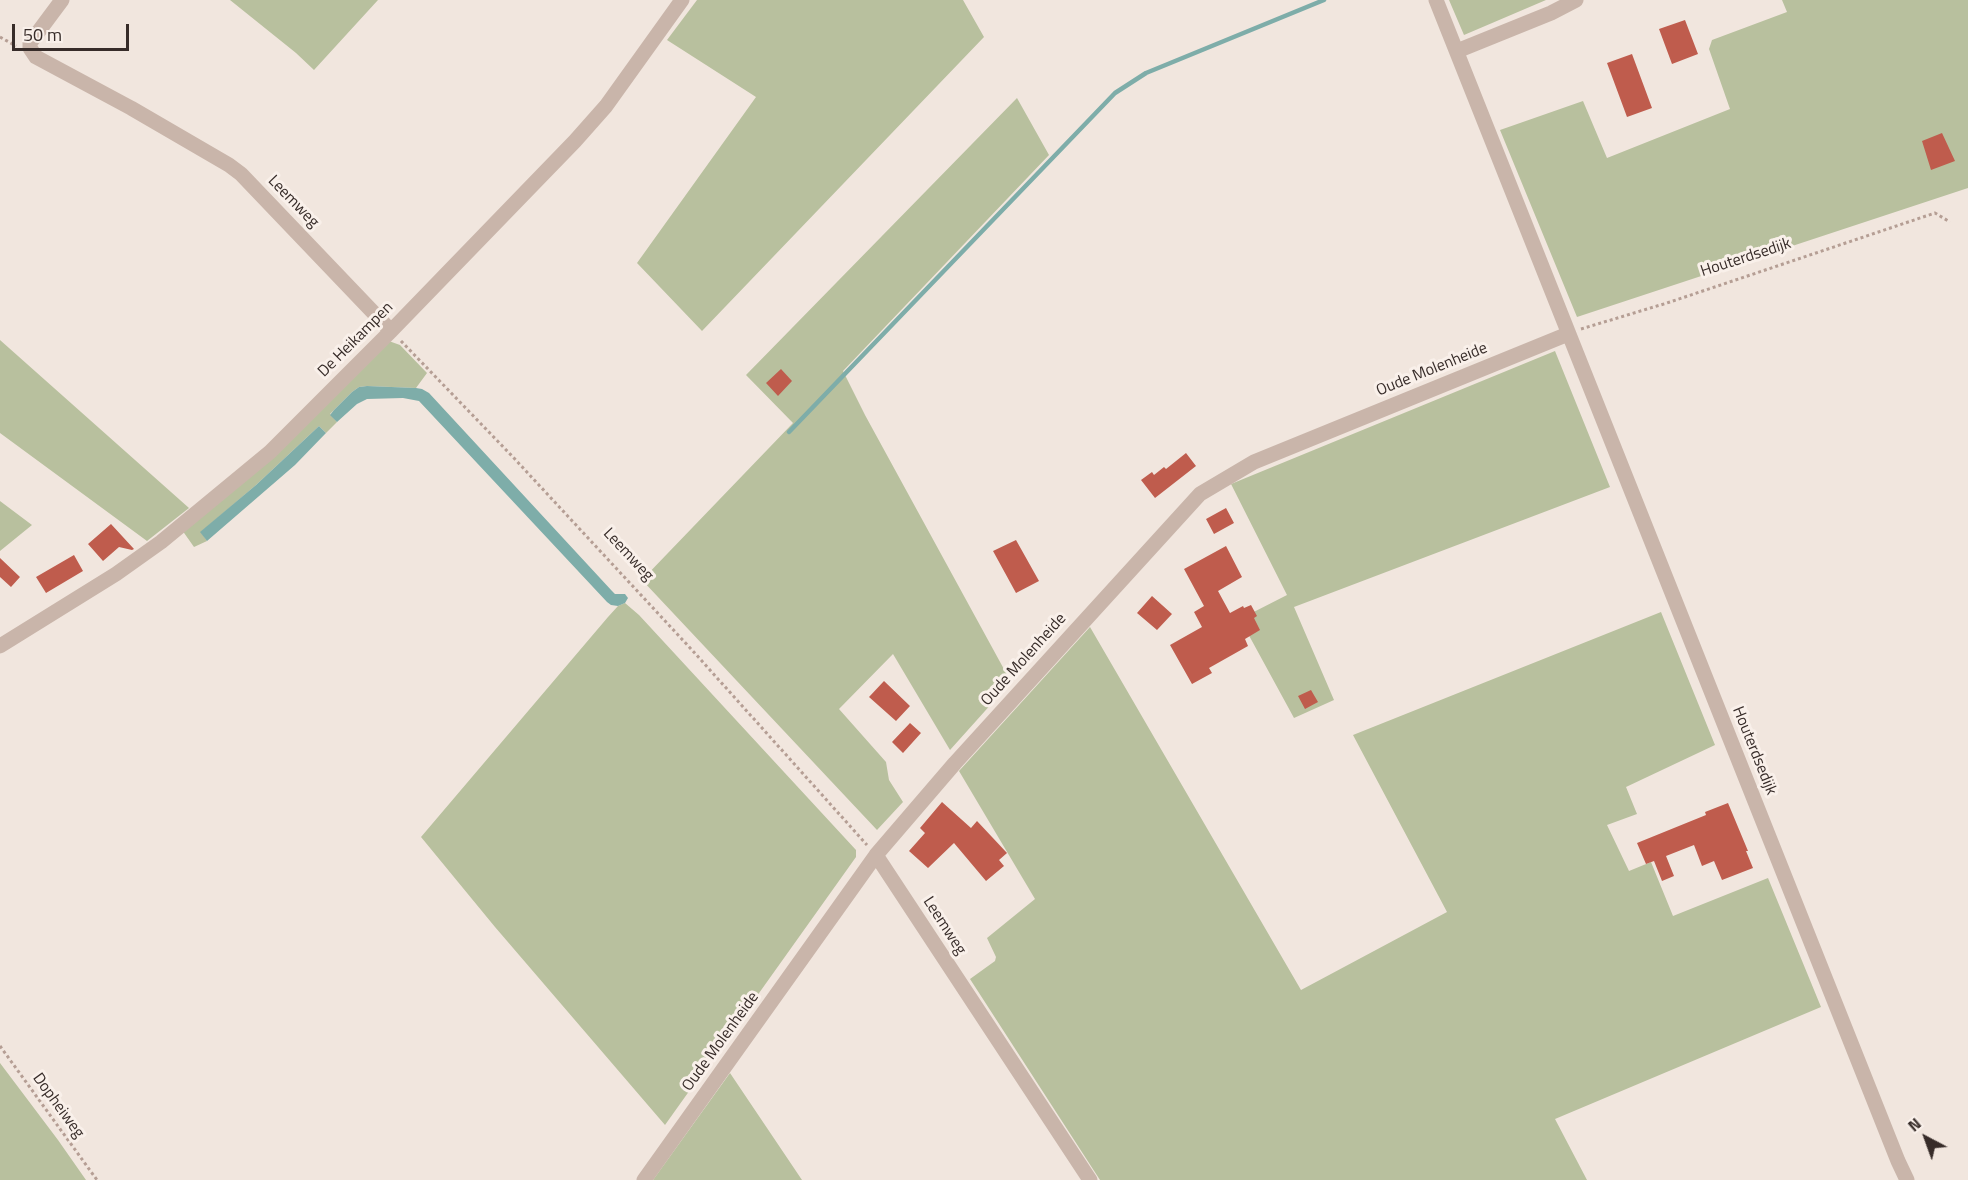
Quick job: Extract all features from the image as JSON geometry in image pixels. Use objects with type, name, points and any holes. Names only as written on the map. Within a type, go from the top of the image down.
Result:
[{"type":"street","name":"Leemweg","points":[[62,0],[30,43],[30,48],[36,57],[131,108],[241,174],[391,331]]},
{"type":"street","name":"De Heikampen","points":[[0,646],[116,574],[161,542],[270,452],[575,141],[606,106],[682,0]]},
{"type":"street","name":"Houterdsedijk","points":[[1436,0],[1907,1180]]},
{"type":"street","points":[[1457,51],[1551,13],[1576,0]]},
{"type":"street","name":"Oude Molenheide","points":[[644,1180],[876,855],[955,763],[1200,494],[1254,462],[1568,334]]},
{"type":"street","name":"Leemweg","points":[[876,855],[1090,1180]]},
{"type":"path","name":"Houterdsedijk","points":[[1568,334],[1790,263],[1935,213],[1950,222]]},
{"type":"path","name":"Leemweg","points":[[391,331],[512,456],[685,642],[876,855]]},
{"type":"path","name":"Dopheiweg","points":[[0,1046],[97,1180]]},
{"type":"green space","points":[[230,0],[378,0],[314,70]]},
{"type":"green space","points":[[697,0],[963,0],[984,37],[702,331],[637,263],[756,97],[667,40]]},
{"type":"green space","points":[[1449,0],[1546,0],[1464,35]]},
{"type":"green space","points":[[1782,0],[1968,0],[1968,188],[1577,317],[1500,130],[1583,101],[1607,158],[1730,109],[1709,49],[1712,40],[1787,12]]},
{"type":"green space","points":[[1017,98],[1049,155],[843,371],[1011,682],[950,750],[893,654],[839,709],[886,762],[889,780],[903,802],[877,830],[642,580],[793,423],[746,375]]},
{"type":"green space","points":[[0,340],[189,508],[147,541],[0,433]]},
{"type":"green space","points":[[386,340],[400,345],[427,373],[416,388],[367,386],[359,387],[352,392],[330,414],[337,422],[326,433],[319,426],[201,532],[207,541],[194,547],[182,530]]},
{"type":"green space","points":[[1555,351],[1610,487],[1294,607],[1334,700],[1294,718],[1240,619],[1287,595],[1231,484]]},
{"type":"green space","points":[[0,501],[32,525],[0,551]]},
{"type":"green space","points":[[625,603],[639,615],[856,850],[856,857],[665,1125],[421,837],[608,617],[618,606]]},
{"type":"green space","points":[[1661,612],[1715,745],[1626,787],[1637,814],[1607,825],[1629,871],[1651,862],[1673,916],[1768,878],[1821,1007],[1555,1119],[1587,1180],[1100,1180],[970,979],[995,961],[996,957],[987,938],[1035,899],[959,771],[1090,627],[1301,990],[1447,912],[1353,735]]},
{"type":"green space","points":[[0,1063],[58,1140],[86,1180],[0,1180]]},
{"type":"green space","points":[[730,1073],[802,1180],[653,1180]]},
{"type":"water","points":[[359,387],[416,388],[429,393],[612,591],[615,594],[625,594],[628,598],[625,603],[618,606],[607,602],[419,401],[403,398],[367,399],[357,404],[337,422],[330,415],[352,392]]},
{"type":"water","points":[[319,426],[326,433],[295,465],[207,541],[200,532],[256,485]]},
{"type":"building","points":[[1685,20],[1698,54],[1672,64],[1659,29]]},
{"type":"building","points":[[1632,54],[1652,108],[1627,117],[1607,63]]},
{"type":"building","points":[[1942,133],[1955,161],[1931,170],[1922,141]]},
{"type":"building","points":[[781,369],[792,381],[778,396],[766,383]]},
{"type":"building","points":[[1186,453],[1196,466],[1155,498],[1141,480],[1152,472],[1154,475],[1164,467],[1166,469]]},
{"type":"building","points":[[1226,508],[1234,523],[1214,534],[1206,519]]},
{"type":"building","points":[[111,524],[134,549],[119,547],[103,561],[88,544]]},
{"type":"building","points":[[1016,540],[1039,581],[1016,593],[993,551]]},
{"type":"building","points":[[1226,546],[1242,577],[1218,591],[1230,613],[1243,606],[1244,608],[1251,605],[1257,616],[1254,618],[1260,630],[1245,639],[1248,646],[1209,668],[1212,673],[1192,684],[1170,645],[1202,627],[1194,612],[1204,606],[1184,569]]},
{"type":"building","points":[[74,555],[83,571],[46,593],[36,577]]},
{"type":"building","points":[[0,558],[20,577],[11,587],[0,577]]},
{"type":"building","points":[[1152,596],[1172,614],[1157,630],[1137,613]]},
{"type":"building","points":[[884,681],[910,706],[896,721],[869,697]]},
{"type":"building","points":[[1311,690],[1318,702],[1305,709],[1298,696]]},
{"type":"building","points":[[910,723],[921,733],[903,753],[892,742]]},
{"type":"building","points":[[942,802],[971,828],[977,821],[1007,853],[999,860],[1004,866],[986,881],[954,843],[928,868],[909,851],[925,833],[920,828]]},
{"type":"building","points":[[1728,803],[1753,868],[1722,880],[1714,861],[1702,866],[1694,845],[1666,856],[1674,876],[1662,881],[1654,861],[1646,864],[1637,843],[1706,815],[1705,812]]},
{"type":"waterway","points":[[789,432],[1115,93],[1146,73],[1324,0]]}]
